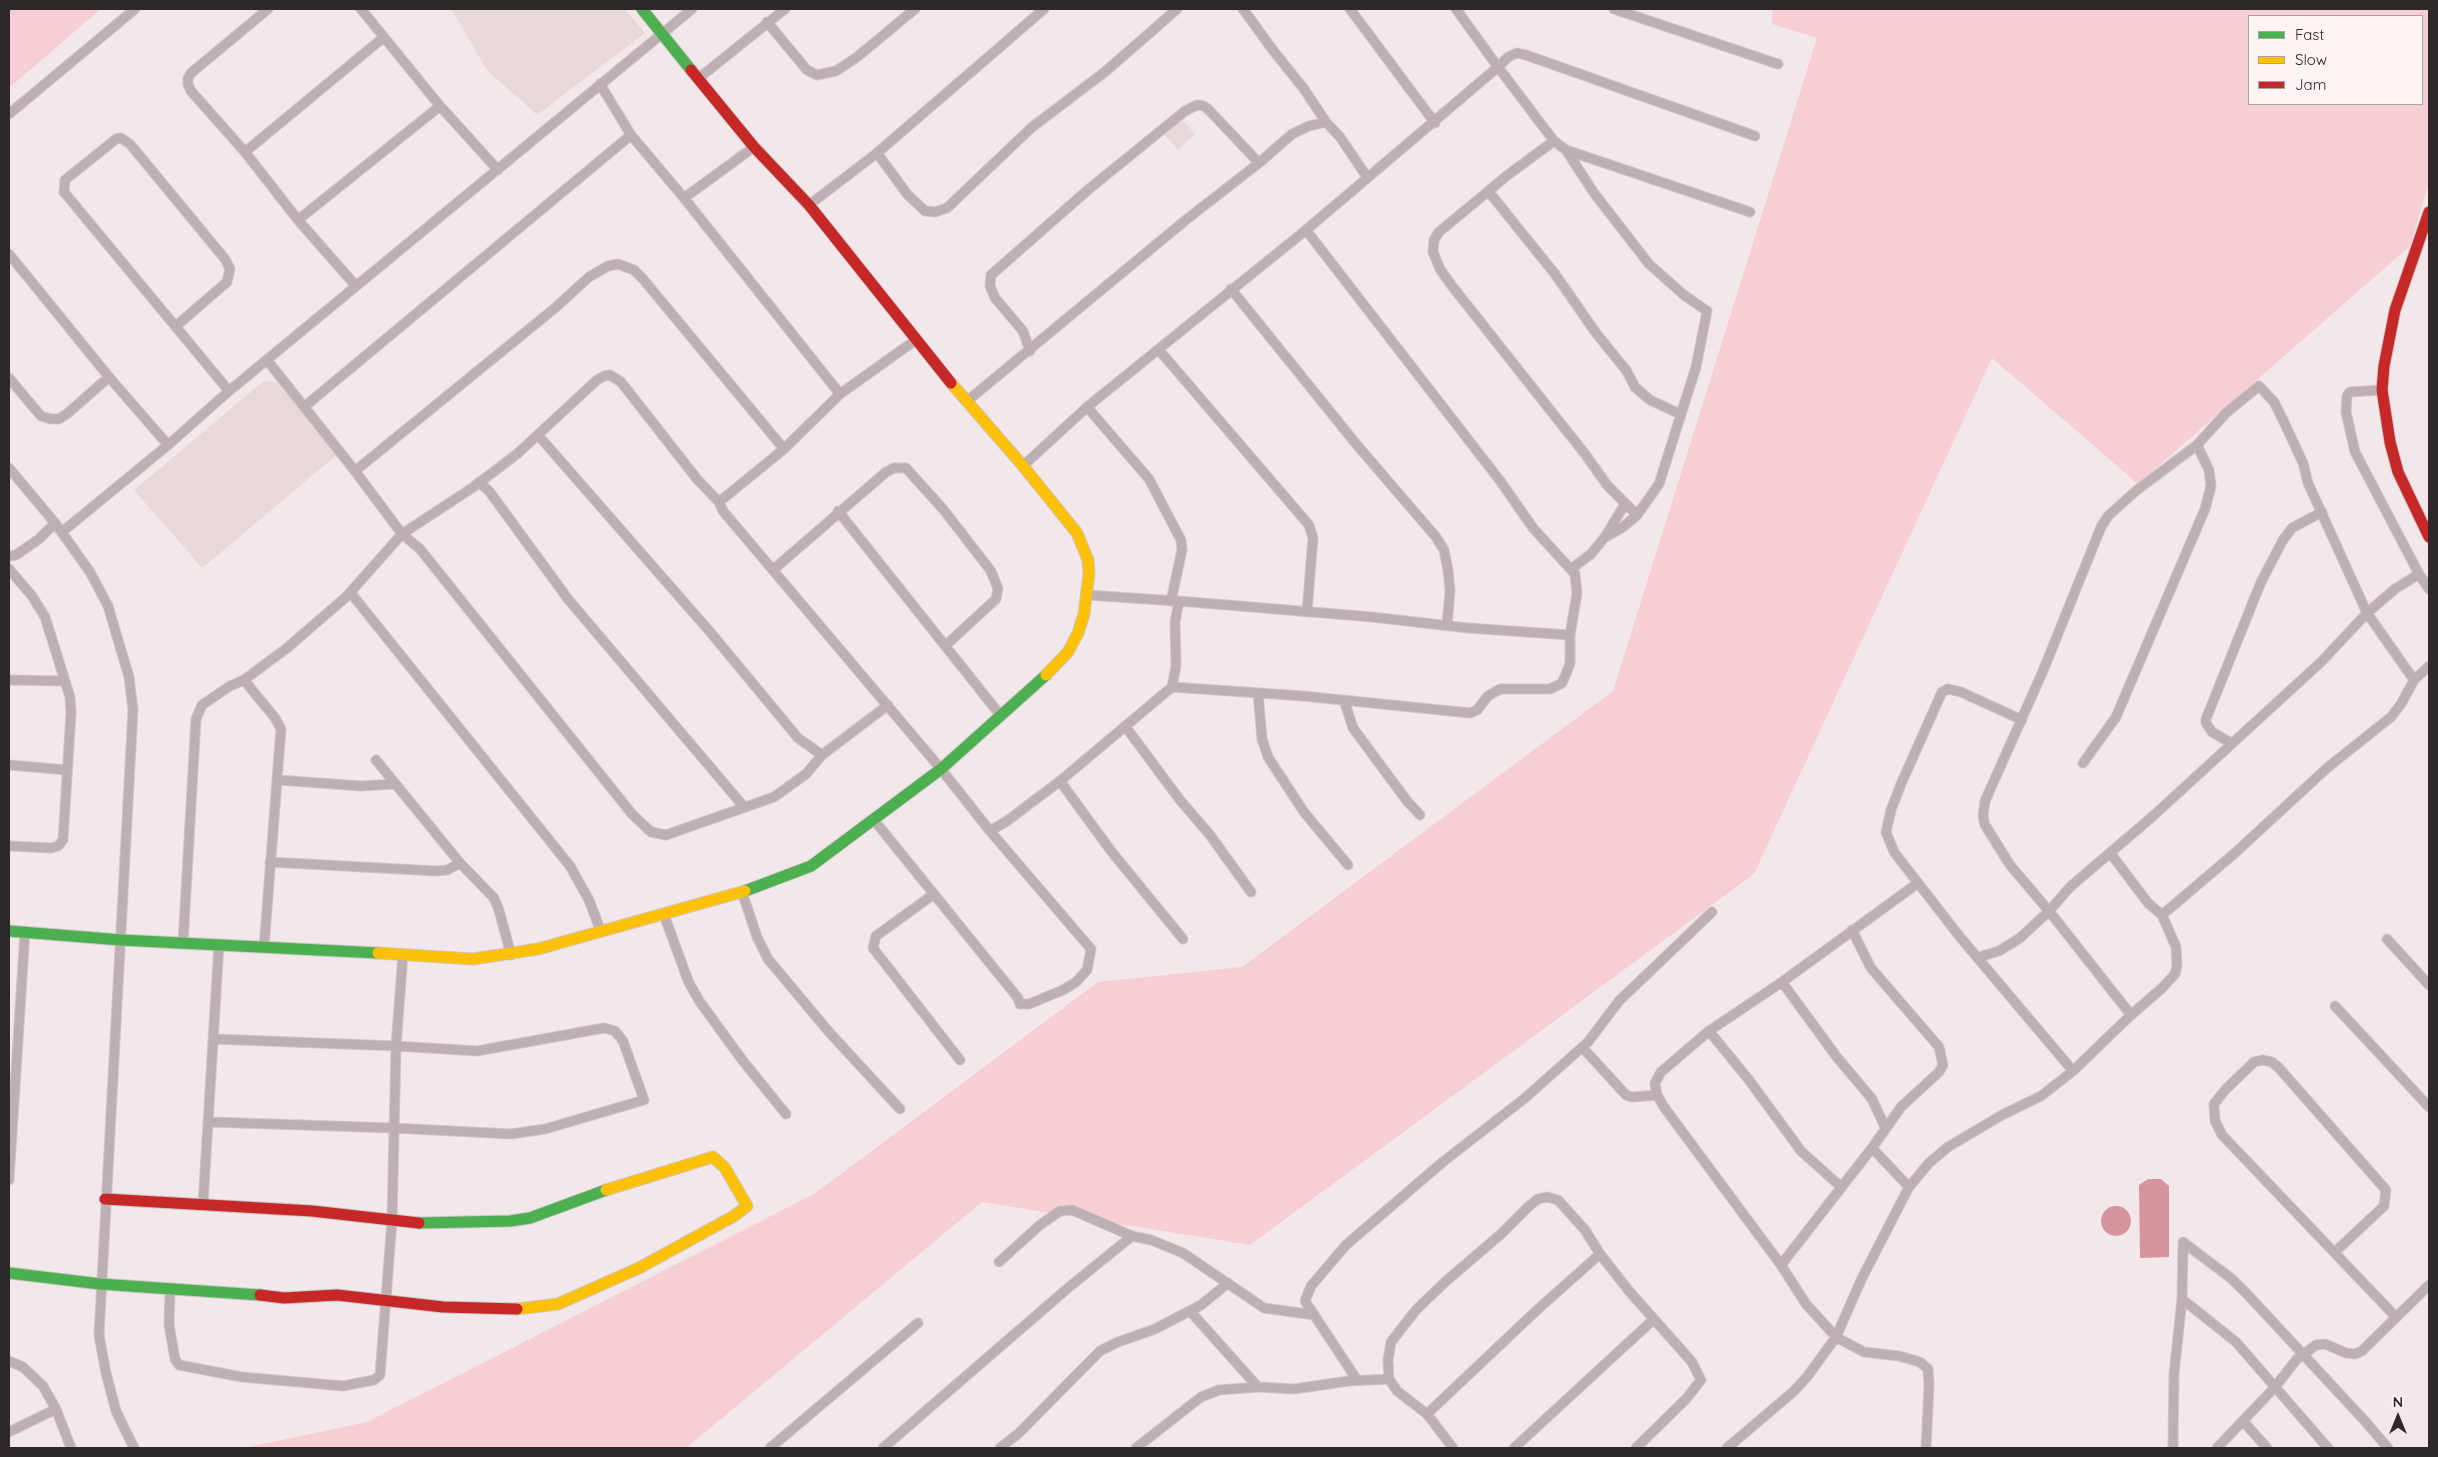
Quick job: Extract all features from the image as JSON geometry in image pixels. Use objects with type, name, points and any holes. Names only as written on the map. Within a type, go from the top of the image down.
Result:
[{"type":"street","points":[[9,114],[135,9]]},
{"type":"street","points":[[268,9],[191,73],[188,78],[191,90],[245,152],[298,220],[356,286]]},
{"type":"street","points":[[361,9],[440,106],[498,170]]},
{"type":"street","points":[[9,931],[121,940],[473,959],[511,955],[601,932],[742,892],[792,876],[811,866],[941,769],[1050,672],[1068,652],[1078,633],[1087,594],[1088,560],[1077,533],[1023,466],[966,402],[809,205],[754,147],[642,9]]},
{"type":"street","points":[[62,532],[168,445],[228,391],[692,9]]},
{"type":"street","points":[[699,78],[785,9]]},
{"type":"street","points":[[768,22],[806,70],[817,74],[836,71],[843,67],[915,9]]},
{"type":"street","points":[[809,205],[877,153],[1044,9]]},
{"type":"street","points":[[877,153],[907,194],[925,210],[935,212],[947,208],[1031,128],[1106,71],[1177,9]]},
{"type":"street","points":[[1243,9],[1272,50],[1304,89],[1326,122],[1340,137],[1367,177]]},
{"type":"street","points":[[1350,9],[1435,123]]},
{"type":"street","points":[[1456,9],[1554,141],[1566,150],[1750,212]]},
{"type":"street","points":[[1614,9],[1778,64]]},
{"type":"street","points":[[245,152],[384,37]]},
{"type":"street","points":[[1023,466],[1087,407],[1435,123],[1508,57],[1517,54],[1526,55],[1755,136]]},
{"type":"street","points":[[600,84],[631,135],[684,198],[840,394]]},
{"type":"street","points":[[1030,351],[1023,331],[995,298],[990,286],[991,275],[1089,189],[1186,111],[1197,105],[1204,106],[1209,110],[1259,163]]},
{"type":"street","points":[[298,220],[440,106]]},
{"type":"street","points":[[966,402],[1030,351],[1187,218],[1259,163],[1292,134],[1310,126],[1326,122]]},
{"type":"street","points":[[304,407],[631,135]]},
{"type":"street","points":[[176,326],[227,282],[230,269],[225,259],[130,144],[121,138],[116,139],[65,180],[64,192],[228,391]]},
{"type":"street","points":[[1554,141],[1509,174],[1439,232],[1434,240],[1435,258],[1452,286],[1585,454],[1607,486],[1636,515]]},
{"type":"street","points":[[684,198],[754,147]]},
{"type":"street","points":[[1566,150],[1594,193],[1649,264],[1684,296],[1707,311],[1696,367],[1660,484],[1636,515],[1623,527],[1604,538]]},
{"type":"street","points":[[1489,192],[1555,274],[1626,370],[1636,387],[1650,400],[1680,414]]},
{"type":"street","points":[[2429,212],[2395,310],[2384,366],[2382,390],[2390,442],[2398,472],[2429,537]]},
{"type":"street","points":[[1172,687],[1474,712],[1488,696],[1500,689],[1550,689],[1562,683],[1570,663],[1570,635],[1577,593],[1575,574],[1534,528],[1506,488],[1306,230]]},
{"type":"street","points":[[9,254],[108,377],[168,445]]},
{"type":"street","points":[[355,470],[555,308],[589,277],[608,266],[618,264],[634,270],[643,279],[784,449]]},
{"type":"street","points":[[1231,290],[1357,445],[1436,537],[1444,550],[1447,560],[1450,591],[1447,625]]},
{"type":"street","points":[[719,502],[784,449],[840,394],[917,339]]},
{"type":"street","points":[[1159,350],[1309,524],[1313,538],[1307,612]]},
{"type":"street","points":[[267,360],[355,470],[402,534],[420,549],[632,814],[651,832],[666,835],[774,797],[806,774],[822,755],[888,705]]},
{"type":"street","points":[[183,943],[196,719],[202,705],[230,686],[244,680],[288,648],[350,592],[402,534],[480,482],[538,435],[597,380],[610,375],[616,377],[641,405],[696,479],[719,502],[723,511],[774,569],[941,769],[990,831],[1091,949],[1087,970],[1076,982],[1043,1000],[1029,1004],[1020,1004],[1018,998],[874,820]]},
{"type":"street","points":[[9,378],[42,416],[59,419],[108,377]]},
{"type":"street","points":[[2131,1015],[2049,911],[2010,866],[1988,831],[1983,816],[1985,801],[2022,720],[2101,527],[2108,516],[2137,490],[2197,445],[2226,413],[2260,386],[2274,402],[2284,422],[2367,613],[2414,680]]},
{"type":"street","points":[[2382,390],[2350,392],[2347,396],[2346,412],[2355,452],[2419,574],[2429,589]]},
{"type":"street","points":[[990,831],[1007,821],[1060,781],[1172,687],[1176,666],[1175,601],[1182,550],[1181,540],[1171,517],[1149,479],[1087,407]]},
{"type":"street","points":[[538,435],[711,633],[798,738],[822,755]]},
{"type":"street","points":[[2083,763],[2116,716],[2205,509],[2211,486],[2209,470],[2197,445]]},
{"type":"street","points":[[9,468],[55,523],[90,572],[108,606],[129,677],[132,710],[121,940],[100,1284],[99,1335],[116,1411],[134,1448]]},
{"type":"street","points":[[774,569],[838,511],[886,472],[900,468],[911,471],[991,571],[998,589],[996,599],[945,646]]},
{"type":"street","points":[[480,482],[568,599],[744,807]]},
{"type":"street","points":[[1571,569],[1591,554],[1604,538],[1625,504]]},
{"type":"street","points":[[838,511],[1001,716]]},
{"type":"street","points":[[2231,743],[2212,732],[2206,723],[2206,718],[2261,582],[2282,540],[2292,528],[2322,512]]},
{"type":"street","points":[[9,556],[16,555],[39,539],[55,523]]},
{"type":"street","points":[[9,569],[32,596],[45,617],[65,681],[71,713],[63,840],[58,846],[51,848],[9,846]]},
{"type":"street","points":[[1979,957],[1999,951],[2020,938],[2049,911],[2070,887],[2111,854],[2320,662],[2367,613],[2395,588],[2419,574]]},
{"type":"street","points":[[350,592],[570,866],[589,900],[601,932]]},
{"type":"street","points":[[1087,594],[1570,635]]},
{"type":"street","points":[[2162,915],[2235,853],[2327,768],[2391,717],[2402,704],[2414,680],[2429,666]]},
{"type":"street","points":[[9,680],[65,681]]},
{"type":"street","points":[[244,680],[275,718],[281,729],[264,947]]},
{"type":"street","points":[[2022,720],[1961,692],[1948,690],[1940,694],[1901,784],[1887,821],[1886,832],[1894,852],[1960,937],[1979,957],[2074,1071]]},
{"type":"street","points":[[1258,693],[1262,739],[1268,757],[1304,812],[1348,865]]},
{"type":"street","points":[[1344,700],[1353,728],[1407,802],[1420,815]]},
{"type":"street","points":[[1125,726],[1180,800],[1210,835],[1251,892]]},
{"type":"street","points":[[376,760],[460,863],[494,898],[511,955]]},
{"type":"street","points":[[9,765],[67,770]]},
{"type":"street","points":[[278,780],[361,786],[394,784]]},
{"type":"street","points":[[1060,781],[1110,851],[1183,939]]},
{"type":"street","points":[[1727,1448],[1793,1392],[1807,1377],[1836,1337],[1862,1278],[1909,1187],[1929,1163],[1948,1147],[2002,1114],[2041,1096],[2074,1071],[2175,974],[2178,966],[2176,947],[2162,915],[2148,903],[2111,854]]},
{"type":"street","points":[[270,862],[436,871],[447,870],[460,863]]},
{"type":"street","points":[[1918,883],[1782,982],[1709,1031],[1658,1076],[1655,1083],[1657,1094],[1716,1180],[1781,1266],[1806,1304],[1836,1337],[1864,1352],[1899,1356],[1920,1362],[1928,1370],[1929,1404],[1926,1448]]},
{"type":"street","points":[[742,892],[757,937],[768,959],[829,1032],[900,1108]]},
{"type":"street","points":[[934,894],[876,936],[873,948],[960,1060]]},
{"type":"street","points":[[1357,1380],[1305,1301],[1311,1286],[1346,1245],[1444,1161],[1525,1098],[1582,1047],[1619,1001],[1712,912]]},
{"type":"street","points":[[664,915],[689,983],[700,1002],[743,1061],[786,1114]]},
{"type":"street","points":[[1781,1266],[1872,1148],[1901,1106],[1939,1072],[1943,1065],[1939,1047],[1871,968],[1852,930]]},
{"type":"street","points":[[9,1180],[25,932]]},
{"type":"street","points":[[2387,939],[2429,984]]},
{"type":"street","points":[[203,1204],[210,1122],[219,944]]},
{"type":"street","points":[[170,1290],[169,1325],[174,1358],[179,1365],[242,1377],[343,1386],[374,1380],[380,1375],[392,1221],[396,1046],[403,954]]},
{"type":"street","points":[[1782,982],[1836,1056],[1872,1099],[1885,1127]]},
{"type":"street","points":[[2335,1006],[2429,1107]]},
{"type":"street","points":[[210,1122],[511,1134],[545,1129],[644,1100],[623,1040],[615,1031],[604,1028],[477,1051],[214,1039]]},
{"type":"street","points":[[1709,1031],[1750,1080],[1801,1151],[1841,1187]]},
{"type":"street","points":[[1582,1047],[1626,1095],[1632,1097],[1657,1094]]},
{"type":"street","points":[[2335,1252],[2384,1206],[2386,1190],[2279,1068],[2272,1062],[2263,1060],[2254,1062],[2216,1099],[2213,1110],[2215,1121],[2222,1136],[2335,1252],[2394,1316]]},
{"type":"street","points":[[1872,1148],[1909,1187]]},
{"type":"street","points":[[9,1274],[100,1284],[170,1290],[244,1293],[284,1298],[337,1295],[385,1302],[528,1309],[558,1304],[639,1268],[734,1216],[746,1206],[738,1188],[724,1168],[713,1157],[584,1197],[530,1218],[430,1224],[312,1211],[105,1199]]},
{"type":"street","points":[[1453,1448],[1427,1414],[1397,1391],[1389,1380],[1388,1360],[1391,1342],[1416,1310],[1538,1199],[1547,1198],[1558,1200],[1585,1230],[1600,1254],[1692,1362],[1701,1380],[1686,1399],[1636,1448]]},
{"type":"street","points":[[999,1262],[1040,1224],[1060,1211],[1072,1210],[1132,1236],[1151,1240],[1183,1254],[1264,1308],[1314,1315]]},
{"type":"street","points":[[883,1448],[1132,1236]]},
{"type":"street","points":[[2174,1448],[2174,1374],[2182,1298],[2183,1242],[2232,1279],[2388,1448]]},
{"type":"street","points":[[1427,1414],[1537,1310],[1600,1254]]},
{"type":"street","points":[[1000,1448],[1019,1433],[1100,1351],[1118,1342],[1154,1329],[1190,1311],[1201,1305],[1228,1283]]},
{"type":"street","points":[[2217,1448],[2275,1387],[2297,1358],[2316,1345],[2325,1344],[2355,1354],[2362,1350],[2394,1316],[2429,1285]]},
{"type":"street","points":[[2182,1298],[2236,1342],[2328,1448]]},
{"type":"street","points":[[1190,1311],[1258,1387]]},
{"type":"street","points":[[1514,1448],[1654,1319]]},
{"type":"street","points":[[770,1448],[918,1324]]},
{"type":"street","points":[[9,1361],[23,1367],[43,1386],[56,1409],[71,1448]]},
{"type":"street","points":[[1136,1448],[1201,1397],[1219,1390],[1258,1387],[1294,1389],[1357,1380],[1389,1380]]},
{"type":"street","points":[[9,1432],[56,1409]]},
{"type":"street","points":[[2243,1421],[2267,1448]]},
{"type":"shaded area","points":[[9,9],[101,9],[9,88]]},
{"type":"shaded area","points":[[625,9],[645,33],[537,115],[487,70],[452,10]]},
{"type":"shaded area","points":[[1773,9],[2429,9],[2429,183],[2410,246],[2138,484],[1992,358],[1754,874],[1250,1245],[982,1202],[686,1448],[244,1448],[367,1422],[814,1194],[1098,982],[1242,967],[1613,691],[1817,38],[1772,24]]},
{"type":"shaded area","points":[[1181,118],[1195,134],[1178,150],[1163,133]]},
{"type":"shaded area","points":[[264,381],[278,383],[337,455],[202,568],[134,490]]},
{"type":"shaded area","points":[[2148,1179],[2161,1179],[2169,1186],[2169,1257],[2140,1258],[2139,1185]]},
{"type":"shaded area","points":[[2116,1206],[2127,1210],[2131,1221],[2127,1232],[2116,1236],[2105,1232],[2101,1221],[2105,1210]]},
{"type":"traffic: fast","points":[[642,9],[691,70]]},
{"type":"traffic: fast","points":[[745,891],[811,866],[941,769],[1046,675]]},
{"type":"traffic: fast","points":[[9,931],[121,940],[378,953]]},
{"type":"traffic: fast","points":[[419,1223],[510,1221],[530,1218],[606,1190]]},
{"type":"traffic: fast","points":[[9,1273],[100,1284],[260,1295]]},
{"type":"traffic: slow","points":[[951,383],[1023,466],[1077,533],[1088,560],[1089,573],[1084,614],[1078,633],[1068,652],[1046,675]]},
{"type":"traffic: slow","points":[[378,953],[473,959],[538,949],[745,891]]},
{"type":"traffic: slow","points":[[517,1309],[558,1304],[639,1268],[734,1216],[747,1206],[725,1168],[713,1157],[606,1190]]},
{"type":"traffic: jam","points":[[691,70],[754,147],[809,205],[951,383]]},
{"type":"traffic: jam","points":[[2429,212],[2395,310],[2384,366],[2382,390],[2390,442],[2398,472],[2429,537]]},
{"type":"traffic: jam","points":[[105,1199],[312,1211],[419,1223]]},
{"type":"traffic: jam","points":[[260,1295],[284,1298],[337,1295],[443,1307],[517,1309]]}]
